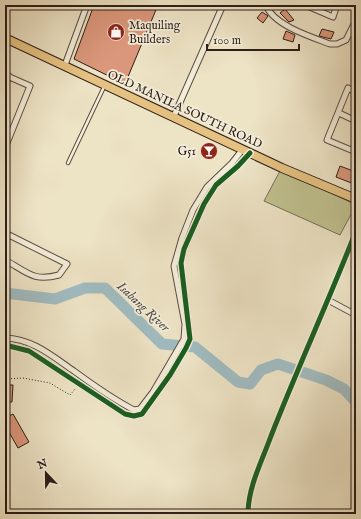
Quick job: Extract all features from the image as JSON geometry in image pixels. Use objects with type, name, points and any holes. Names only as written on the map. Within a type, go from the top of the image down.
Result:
[{"type":"main road","name":"OLD MANILA SOUTH ROAD","points":[[5,38],[247,151],[356,199]]},
{"type":"street","points":[[65,65],[87,5]]},
{"type":"street","points":[[174,116],[223,5]]},
{"type":"street","points":[[266,5],[269,11],[288,27],[330,44],[342,43],[350,33],[356,20]]},
{"type":"street","points":[[305,5],[333,17],[337,5]]},
{"type":"street","points":[[350,33],[356,36]]},
{"type":"street","points":[[5,85],[7,76],[30,86],[5,148]]},
{"type":"street","points":[[356,92],[348,88],[327,140],[356,152]]},
{"type":"street","points":[[339,112],[356,121]]},
{"type":"street","points":[[187,339],[174,266],[182,238],[193,210],[207,187],[247,151]]},
{"type":"street","points":[[5,345],[29,351],[125,414],[134,416],[142,414],[170,375],[187,339],[181,263],[184,249],[204,204],[216,185],[238,166],[247,151]]},
{"type":"street","points":[[248,514],[248,501],[253,484],[296,375],[356,231]]},
{"type":"street","points":[[5,233],[67,264],[59,275],[45,279],[38,278],[5,260]]},
{"type":"street","points":[[328,300],[356,315]]},
{"type":"street","points":[[5,338],[17,338],[39,347],[134,410],[140,409],[183,348]]},
{"type":"street","points":[[73,380],[78,374]]},
{"type":"lane","points":[[68,163],[105,85]]},
{"type":"path","points":[[5,379],[23,378],[50,383],[70,395],[80,384]]},
{"type":"green space","points":[[281,169],[356,205],[340,235],[264,201]]},
{"type":"building","name":"Maquiling Builders","points":[[94,5],[158,5],[125,84],[74,59]]},
{"type":"building","points":[[285,9],[294,20],[289,22],[280,13]]},
{"type":"building","points":[[262,12],[268,16],[263,23],[257,18]]},
{"type":"building","points":[[322,29],[334,32],[331,39],[319,36]]},
{"type":"building","points":[[286,31],[295,35],[293,42],[283,39]]},
{"type":"building","points":[[340,166],[356,172],[354,184],[336,177]]},
{"type":"building","points":[[5,385],[13,385],[12,402],[5,402]]},
{"type":"building","points":[[13,414],[29,442],[18,448],[5,425],[5,418]]},
{"type":"waterway","name":"Isabang River","points":[[5,293],[55,299],[85,288],[105,288],[162,344],[195,347],[238,382],[250,384],[261,370],[278,364],[326,380],[344,389],[356,402]]},
{"type":"cycle path","points":[[5,345],[29,351],[125,414],[134,416],[142,414],[170,375],[190,339],[181,263],[184,249],[204,204],[216,185],[238,166],[250,153]]},
{"type":"cycle path","points":[[248,514],[250,494],[260,465],[281,410],[356,231]]},
{"type":"place","name":"Maquiling Builders","points":[[116,32]]},
{"type":"place","name":"G51","points":[[209,151]]}]
